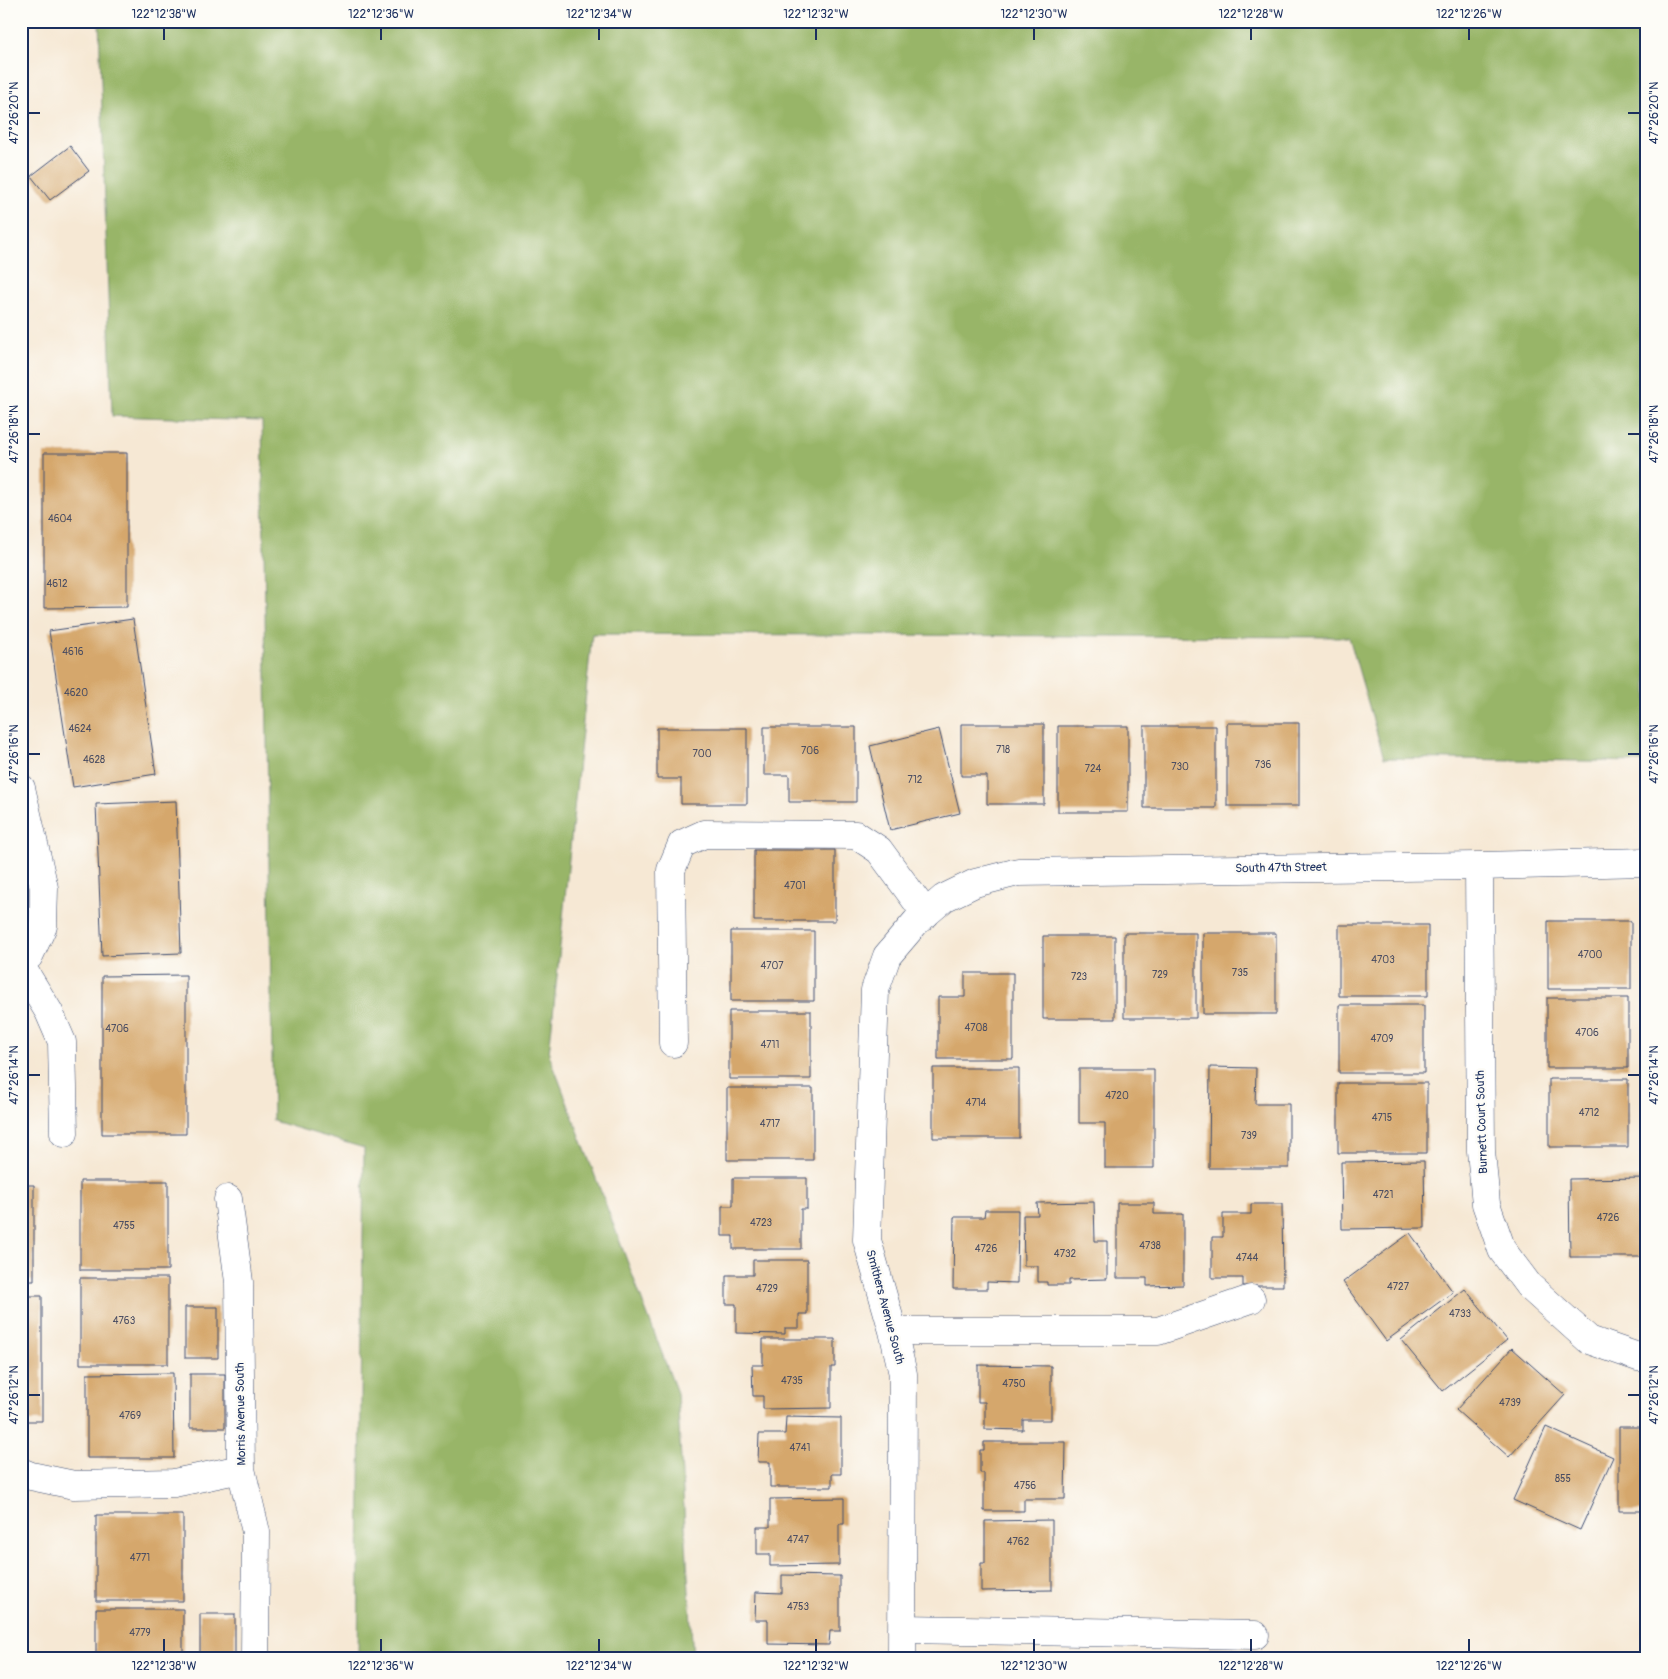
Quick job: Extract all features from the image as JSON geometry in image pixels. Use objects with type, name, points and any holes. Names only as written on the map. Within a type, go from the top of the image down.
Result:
[{"type":"street","points":[[21,788],[44,888],[43,926],[29,956],[21,964],[49,1012],[62,1042],[64,1133]]},
{"type":"street","points":[[673,1043],[671,870],[682,844],[704,834],[856,835],[879,850],[926,914]]},
{"type":"street","name":"South 47th Street","points":[[926,914],[944,898],[975,883],[1018,872],[1647,862]]},
{"type":"street","name":"Burnett Court South","points":[[1479,866],[1481,1151],[1486,1204],[1502,1250],[1529,1286],[1589,1340],[1638,1357],[1647,1358]]},
{"type":"street","name":"Smithers Avenue South","points":[[902,1658],[903,1374],[867,1240],[875,990],[887,956],[916,922],[926,914]]},
{"type":"street","name":"Morris Avenue South","points":[[228,1199],[239,1282],[241,1469],[256,1532],[255,1658]]},
{"type":"street","points":[[893,1331],[1158,1331],[1251,1299]]},
{"type":"street","points":[[21,1472],[74,1485],[83,1485],[174,1483],[241,1469]]},
{"type":"street","points":[[902,1629],[1256,1635]]},
{"type":"green space","points":[[99,21],[1647,21],[1647,762],[1384,758],[1349,637],[592,634],[549,1054],[677,1393],[693,1658],[358,1658],[364,1148],[273,1121],[262,421],[112,416]]},
{"type":"building","points":[[70,146],[89,171],[50,200],[31,176]]},
{"type":"building","points":[[44,453],[127,453],[127,607],[44,608]]},
{"type":"building","points":[[133,619],[156,774],[73,787],[49,631]]},
{"type":"building","points":[[1227,723],[1299,723],[1299,806],[1227,806]]},
{"type":"building","points":[[961,724],[1044,724],[1044,804],[987,804],[987,776],[961,776]]},
{"type":"building","points":[[1058,726],[1128,726],[1128,812],[1058,812]]},
{"type":"building","points":[[1144,726],[1216,726],[1216,808],[1144,808]]},
{"type":"building","points":[[764,727],[856,727],[856,802],[789,802],[789,775],[764,775]]},
{"type":"building","points":[[657,728],[747,728],[747,804],[681,804],[681,779],[657,779]]},
{"type":"building","points":[[939,729],[960,813],[890,830],[870,746]]},
{"type":"building","points":[[176,801],[181,953],[102,956],[96,804]]},
{"type":"building","points":[[754,850],[835,850],[835,921],[754,921]]},
{"type":"building","points":[[1548,921],[1631,921],[1631,989],[1548,989]]},
{"type":"building","points":[[1339,925],[1428,925],[1428,996],[1339,996]]},
{"type":"building","points":[[731,931],[814,931],[814,1001],[731,1001]]},
{"type":"building","points":[[1124,933],[1196,933],[1196,1018],[1124,1018]]},
{"type":"building","points":[[1203,933],[1276,933],[1276,1014],[1203,1014]]},
{"type":"building","points":[[1043,936],[1115,936],[1115,1019],[1043,1019]]},
{"type":"building","points":[[965,973],[1013,973],[1013,1059],[938,1059],[938,997],[965,997]]},
{"type":"building","points":[[186,975],[186,1134],[102,1134],[102,976]]},
{"type":"building","points":[[1547,998],[1628,998],[1628,1068],[1547,1068]]},
{"type":"building","points":[[1339,1005],[1424,1005],[1424,1073],[1339,1073]]},
{"type":"building","points":[[729,1011],[811,1011],[811,1079],[729,1079]]},
{"type":"building","points":[[1210,1067],[1256,1068],[1255,1104],[1289,1104],[1289,1168],[1209,1168]]},
{"type":"building","points":[[933,1068],[1019,1068],[1019,1138],[933,1138]]},
{"type":"building","points":[[1079,1069],[1154,1069],[1154,1168],[1105,1168],[1105,1123],[1079,1123]]},
{"type":"building","points":[[1549,1079],[1628,1079],[1628,1147],[1549,1147]]},
{"type":"building","points":[[1338,1083],[1427,1083],[1427,1153],[1338,1153]]},
{"type":"building","points":[[727,1088],[813,1088],[813,1160],[727,1160]]},
{"type":"building","points":[[1424,1161],[1425,1228],[1342,1229],[1341,1162]]},
{"type":"building","points":[[733,1178],[807,1178],[807,1209],[801,1209],[801,1249],[733,1249],[733,1236],[722,1236],[722,1206],[733,1206]]},
{"type":"building","points":[[1647,1178],[1647,1257],[1570,1257],[1569,1179]]},
{"type":"building","points":[[80,1181],[168,1181],[168,1270],[80,1270]]},
{"type":"building","points":[[21,1185],[34,1185],[34,1281],[21,1281]]},
{"type":"building","points":[[1094,1202],[1095,1241],[1107,1241],[1107,1279],[1069,1280],[1069,1285],[1047,1285],[1047,1282],[1038,1282],[1038,1266],[1024,1266],[1023,1215],[1038,1215],[1037,1203]]},
{"type":"building","points":[[1117,1203],[1154,1203],[1154,1214],[1183,1214],[1183,1285],[1147,1286],[1147,1278],[1117,1278]]},
{"type":"building","points":[[1251,1204],[1282,1204],[1283,1286],[1243,1286],[1243,1278],[1212,1278],[1212,1237],[1223,1237],[1223,1214],[1251,1214]]},
{"type":"building","points":[[985,1210],[1018,1210],[1017,1283],[987,1282],[987,1289],[953,1289],[954,1217],[984,1217]]},
{"type":"building","points":[[1410,1233],[1453,1292],[1386,1341],[1343,1282]]},
{"type":"building","points":[[753,1260],[807,1260],[807,1314],[799,1314],[799,1328],[785,1328],[785,1334],[736,1333],[736,1304],[726,1304],[726,1275],[753,1275]]},
{"type":"building","points":[[80,1278],[168,1278],[168,1364],[80,1364]]},
{"type":"building","points":[[1465,1289],[1507,1340],[1443,1391],[1401,1340]]},
{"type":"building","points":[[21,1296],[42,1296],[42,1421],[21,1421]]},
{"type":"building","points":[[185,1307],[218,1307],[218,1358],[185,1358]]},
{"type":"building","points":[[763,1339],[835,1339],[835,1367],[831,1367],[831,1408],[763,1409],[763,1396],[753,1396],[752,1365],[763,1365]]},
{"type":"building","points":[[1512,1348],[1565,1395],[1509,1457],[1456,1410]]},
{"type":"building","points":[[978,1365],[1051,1366],[1051,1420],[1023,1420],[1023,1430],[985,1429],[985,1402],[978,1402]]},
{"type":"building","points":[[173,1373],[174,1458],[87,1458],[87,1374]]},
{"type":"building","points":[[190,1374],[225,1374],[225,1428],[190,1428]]},
{"type":"building","points":[[786,1417],[841,1418],[841,1474],[832,1474],[832,1487],[770,1487],[770,1462],[758,1462],[759,1434],[785,1434]]},
{"type":"building","points":[[1546,1427],[1613,1457],[1580,1530],[1513,1500]]},
{"type":"building","points":[[1619,1427],[1647,1427],[1647,1511],[1619,1511]]},
{"type":"building","points":[[984,1442],[1066,1442],[1065,1499],[1024,1499],[1024,1511],[984,1511],[984,1473],[980,1473],[980,1450],[984,1450]]},
{"type":"building","points":[[844,1498],[844,1524],[839,1524],[839,1565],[770,1566],[770,1554],[757,1554],[757,1527],[770,1527],[770,1499]]},
{"type":"building","points":[[96,1515],[183,1515],[183,1601],[96,1601]]},
{"type":"building","points":[[1052,1520],[1052,1590],[981,1591],[981,1563],[985,1563],[985,1521]]},
{"type":"building","points":[[782,1575],[840,1576],[840,1631],[830,1631],[829,1645],[768,1644],[768,1620],[755,1620],[756,1592],[782,1593]]},
{"type":"building","points":[[96,1609],[183,1609],[183,1658],[96,1658]]},
{"type":"building","points":[[200,1614],[235,1614],[235,1658],[200,1658]]}]
